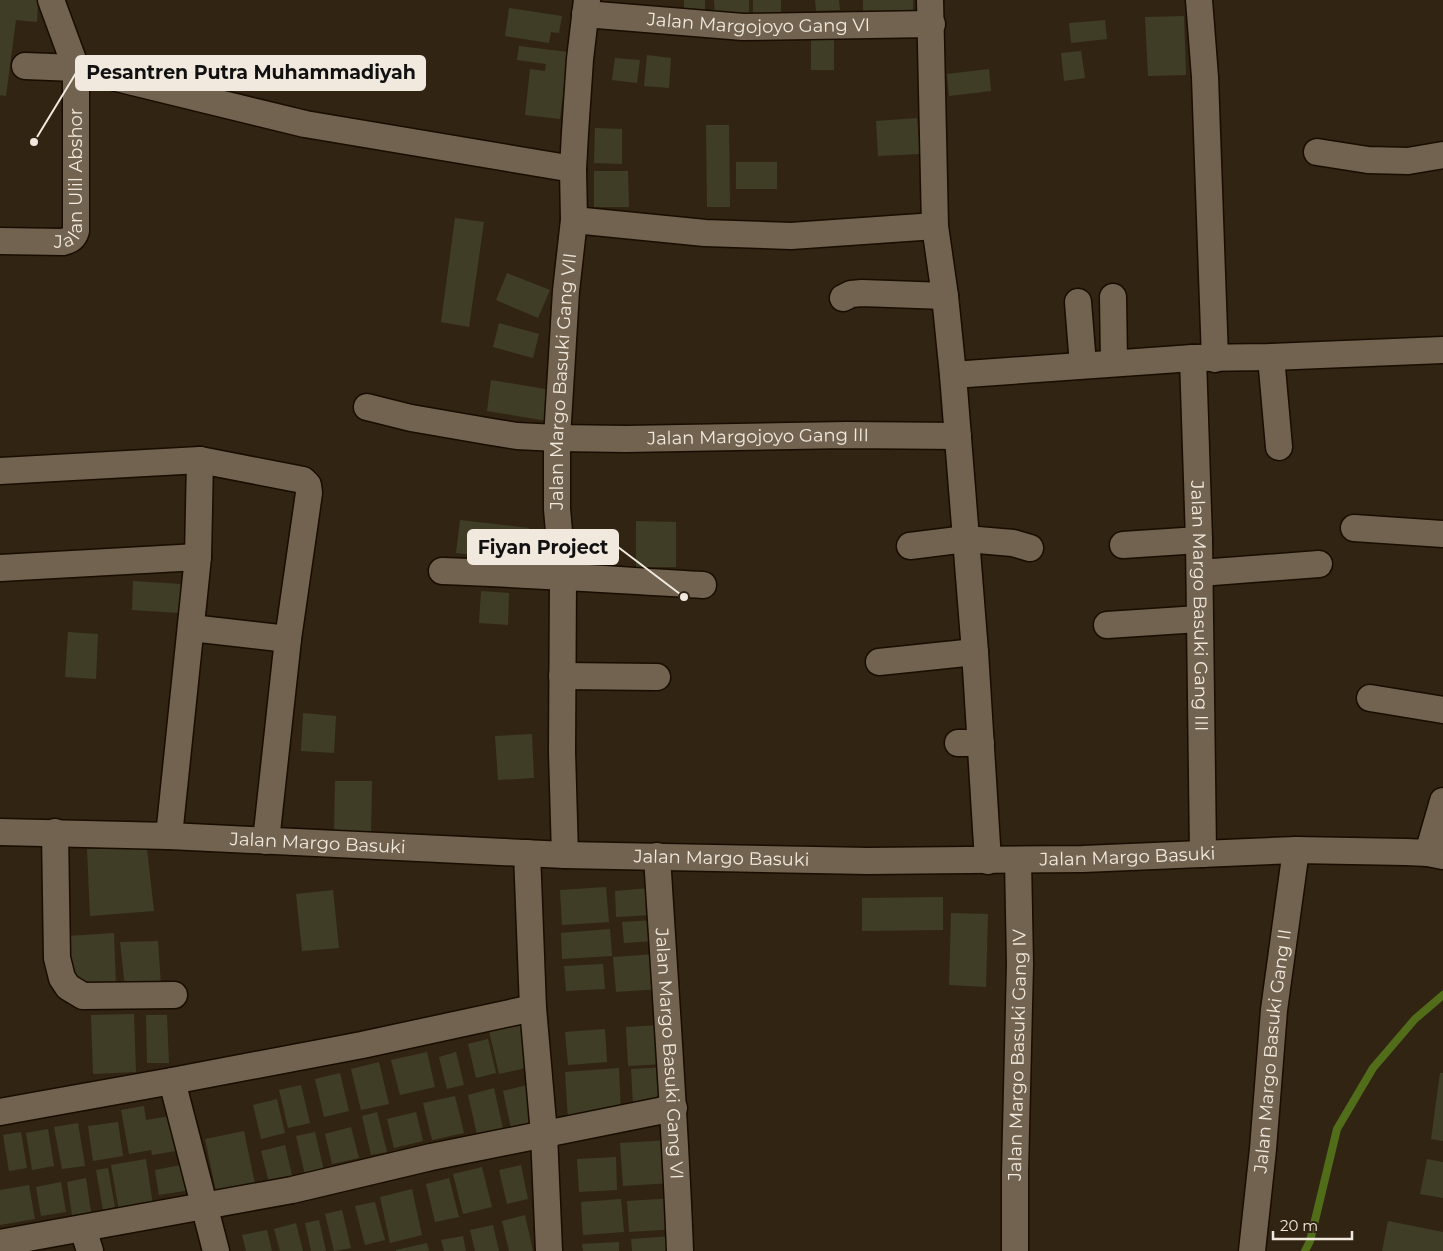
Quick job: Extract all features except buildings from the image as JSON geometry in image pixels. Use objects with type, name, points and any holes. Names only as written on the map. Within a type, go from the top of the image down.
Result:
[{"type":"street","name":"Jalan Ulil Abshor","points":[[0,241],[63,242],[74,236],[77,213],[76,68],[51,0]]},
{"type":"street","name":"Jalan Margo Basuki Gang III","points":[[1198,0],[1205,76],[1204,358],[1199,540],[1203,854]]},
{"type":"street","name":"Jalan Margojoyo Gang VI","points":[[586,7],[743,27],[931,12]]},
{"type":"street","name":"Jalan Margo Basuki Gang VII","points":[[566,855],[562,752],[563,577],[557,509],[557,438],[566,291],[574,220],[573,169],[586,7]]},
{"type":"street","points":[[931,12],[935,226],[953,375],[975,652],[969,743],[988,861]]},
{"type":"street","points":[[25,66],[76,68],[305,124],[573,169]]},
{"type":"street","points":[[1317,152],[1368,160],[1408,161],[1443,156]]},
{"type":"street","points":[[574,220],[705,233],[791,236],[935,226]]},
{"type":"street","points":[[843,298],[851,294],[862,293],[944,296]]},
{"type":"street","points":[[1112,297],[1114,362]]},
{"type":"street","points":[[1078,302],[1083,365]]},
{"type":"street","points":[[953,375],[1114,362],[1443,350]]},
{"type":"street","points":[[1271,357],[1279,447]]},
{"type":"street","name":"Jalan Margojoyo Gang III","points":[[367,408],[412,418],[517,436],[557,438],[626,439],[847,435],[958,436]]},
{"type":"street","points":[[0,471],[200,460],[303,480],[308,485],[309,493],[288,639],[266,841]]},
{"type":"street","points":[[169,836],[198,557],[200,460]]},
{"type":"street","points":[[1354,528],[1443,534]]},
{"type":"street","points":[[910,546],[966,539],[1013,543],[1030,548]]},
{"type":"street","points":[[1123,545],[1199,540]]},
{"type":"street","points":[[0,568],[198,557]]},
{"type":"street","points":[[1200,573],[1319,564]]},
{"type":"street","points":[[442,571],[516,573],[703,585]]},
{"type":"street","points":[[1107,625],[1199,619]]},
{"type":"street","points":[[191,628],[288,639]]},
{"type":"street","points":[[879,662],[975,652]]},
{"type":"street","points":[[562,676],[657,677]]},
{"type":"street","points":[[1370,698],[1443,710]]},
{"type":"street","points":[[1436,855],[1443,801]]},
{"type":"street","name":"Jalan Margo Basuki","points":[[0,832],[169,836],[566,855],[858,860],[988,861],[1083,859],[1296,850],[1436,855]]},
{"type":"street","points":[[55,832],[57,958],[65,983],[74,992],[83,996],[174,995]]},
{"type":"street","name":"Jalan Margo Basuki Gang II","points":[[1252,1251],[1263,1149],[1274,1010],[1296,850]]},
{"type":"street","points":[[527,853],[534,1008],[544,1134],[549,1251]]},
{"type":"street","name":"Jalan Margo Basuki Gang VI","points":[[657,856],[665,1000],[674,1108],[680,1251]]},
{"type":"street","name":"Jalan Margo Basuki Gang IV","points":[[1015,1251],[1020,964],[1018,860]]},
{"type":"street","points":[[0,1112],[172,1082],[362,1045],[534,1008]]},
{"type":"street","points":[[172,1082],[216,1251]]},
{"type":"street","points":[[0,1242],[86,1240],[145,1216],[292,1190],[431,1157],[674,1108]]},
{"type":"waterway","points":[[1305,1251],[1310,1241],[1337,1129],[1373,1068],[1415,1019],[1443,995]]},
{"type":"place","name":"Pesantren Putra Muhammadiyah","points":[[34,142]]},
{"type":"place","name":"Fiyan Project","points":[[684,597]]}]
